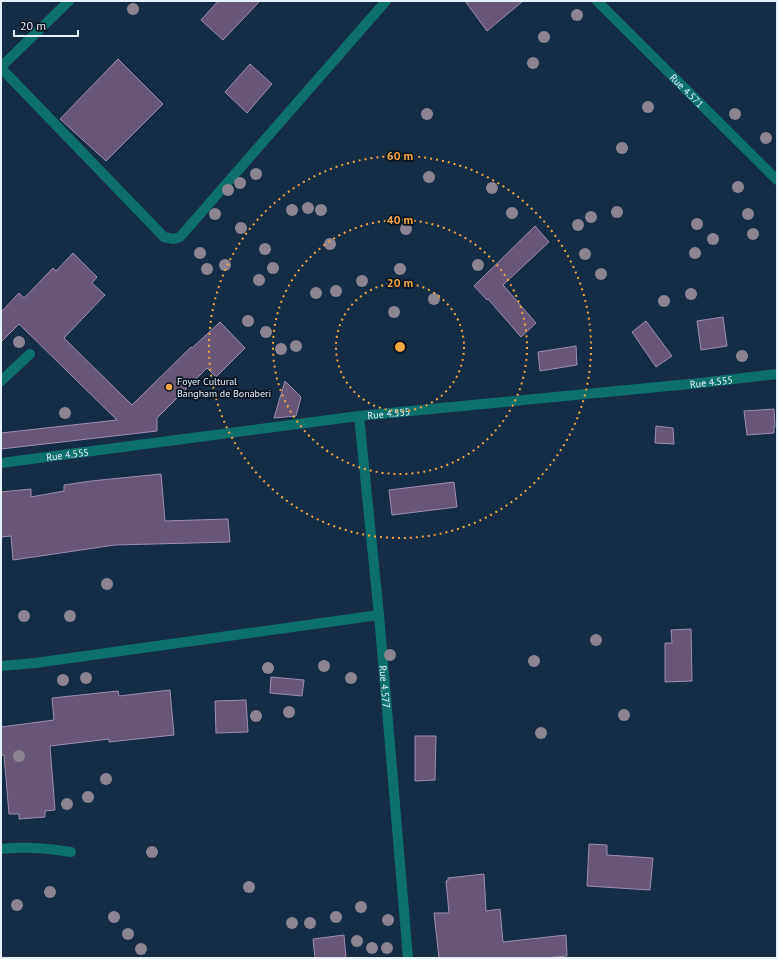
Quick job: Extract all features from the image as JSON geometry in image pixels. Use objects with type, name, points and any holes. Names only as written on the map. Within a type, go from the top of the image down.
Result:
[{"type":"street","points":[[69,1],[1,67],[164,237],[174,239],[180,237],[386,1]]},
{"type":"street","name":"Rue 4.571","points":[[597,1],[777,180]]},
{"type":"street","points":[[1,381],[30,354]]},
{"type":"street","name":"Rue 4.555","points":[[1,463],[359,416],[692,384],[777,374]]},
{"type":"street","name":"Rue 4.577","points":[[359,416],[379,615],[408,958]]},
{"type":"street","points":[[1,666],[35,663],[379,615]]},
{"type":"street","points":[[1,849],[20,847],[71,852]]},
{"type":"building","points":[[218,1],[260,1],[223,40],[201,20]]},
{"type":"building","points":[[465,1],[523,1],[487,31]]},
{"type":"building","points":[[118,59],[163,104],[106,161],[60,119]]},
{"type":"building","points":[[250,64],[272,84],[247,113],[225,92]]},
{"type":"building","points":[[535,226],[549,242],[503,285],[536,323],[521,337],[488,299],[487,300],[474,286]]},
{"type":"building","name":"Foyer Cultural Bangham de Bonaberi","points":[[73,253],[97,277],[92,283],[105,295],[64,338],[132,405],[191,347],[192,348],[220,322],[245,348],[216,377],[207,368],[157,418],[157,431],[1,449],[1,433],[117,420],[19,324],[1,342],[1,312],[19,293],[24,298],[53,268],[56,271]]},
{"type":"building","points":[[723,317],[727,346],[701,350],[697,321]]},
{"type":"building","points":[[646,321],[672,356],[656,367],[632,332]]},
{"type":"building","points":[[576,346],[577,365],[540,371],[538,352]]},
{"type":"building","points":[[285,381],[301,397],[296,416],[274,418]]},
{"type":"building","points":[[774,409],[774,433],[747,435],[744,411]]},
{"type":"building","points":[[656,426],[673,428],[674,444],[655,443]]},
{"type":"building","points":[[161,474],[165,521],[228,519],[230,542],[115,545],[13,560],[11,536],[1,537],[1,492],[31,489],[31,497],[64,491],[64,485]]},
{"type":"building","points":[[454,482],[457,507],[392,515],[389,490]]},
{"type":"building","points":[[691,629],[692,681],[665,682],[665,643],[672,643],[671,630]]},
{"type":"building","points":[[271,677],[304,680],[302,696],[270,693]]},
{"type":"building","points":[[170,690],[174,735],[109,742],[109,739],[50,746],[55,810],[45,811],[45,817],[19,819],[19,814],[9,814],[4,755],[1,755],[1,727],[54,720],[52,698],[118,691],[119,696]]},
{"type":"building","points":[[246,700],[248,732],[216,733],[215,701]]},
{"type":"building","points":[[415,736],[436,736],[435,780],[415,781]]},
{"type":"building","points":[[589,844],[607,845],[607,855],[653,858],[650,890],[587,886]]},
{"type":"building","points":[[484,874],[486,911],[500,909],[503,942],[566,935],[567,956],[545,958],[439,958],[434,913],[449,913],[446,881],[448,881],[448,878]]},
{"type":"building","points":[[344,935],[346,958],[315,958],[313,939]]},
{"type":"place","name":"Foyer Cultural Bangham de Bonaberi","points":[[169,387]]}]
